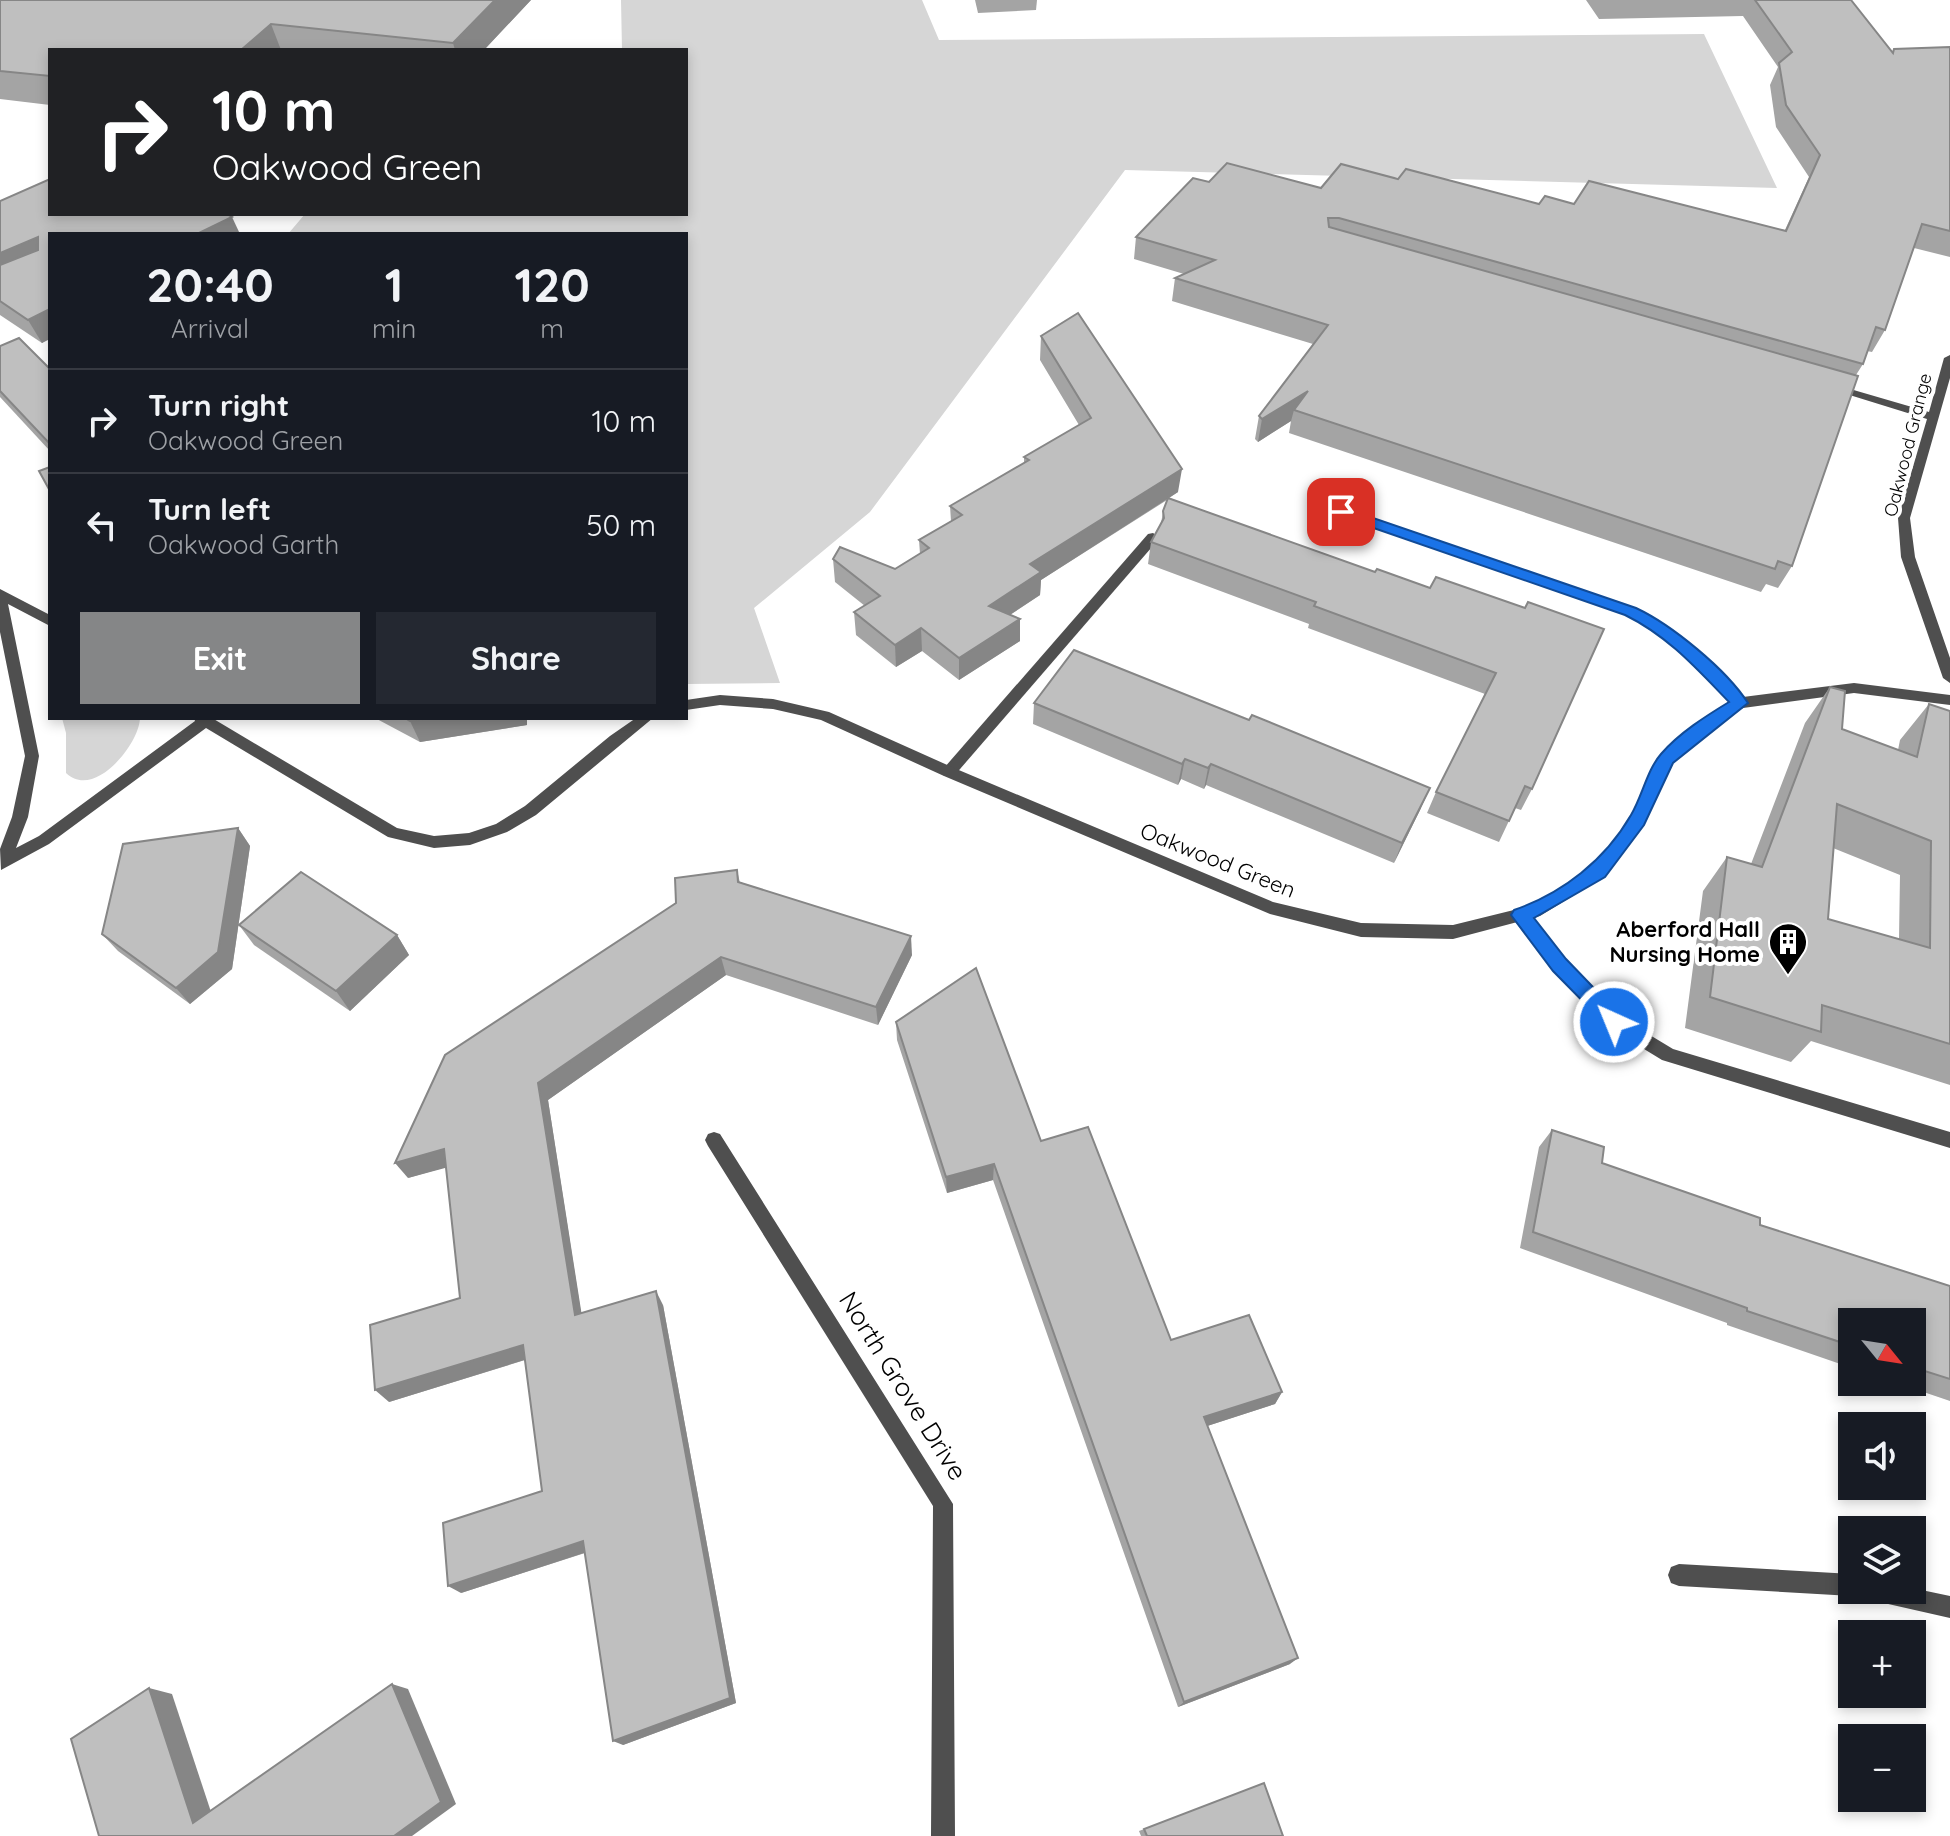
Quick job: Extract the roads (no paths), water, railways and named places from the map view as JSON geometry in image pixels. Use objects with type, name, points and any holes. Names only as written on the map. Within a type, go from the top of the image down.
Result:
[{"type":"street","name":"Oakwood Grange","points":[[1950,358],[1904,518],[1908,557],[1950,678]]},
{"type":"street","points":[[1826,386],[1931,416]]},
{"type":"street","points":[[1341,512],[1644,618],[1679,641],[1740,703]]},
{"type":"street","points":[[949,772],[1153,537]]},
{"type":"street","points":[[0,596],[48,620]]},
{"type":"street","points":[[0,596],[32,756],[20,817],[2,864]]},
{"type":"street","name":"Oakwood Green","points":[[688,705],[720,700],[773,704],[824,716],[1270,908],[1361,930],[1453,932],[1534,911],[1599,872],[1638,820],[1666,759],[1713,719],[1740,703],[1778,695],[1854,688],[1950,700]]},
{"type":"street","points":[[2,864],[44,840],[203,720],[393,833],[418,841],[447,844],[478,839],[507,828],[532,811],[614,738],[643,720]]},
{"type":"street","points":[[1520,915],[1559,965],[1614,1022],[1668,1055],[1950,1140]]},
{"type":"street","name":"North Grove Drive","points":[[714,1140],[943,1504],[943,1836]]},
{"type":"street","points":[[1679,1575],[1838,1584]]},
{"type":"street","points":[[1926,1602],[1950,1607]]},
{"type":"place","name":"Aberford Hall Nursing Home","points":[[1788,976]]}]
